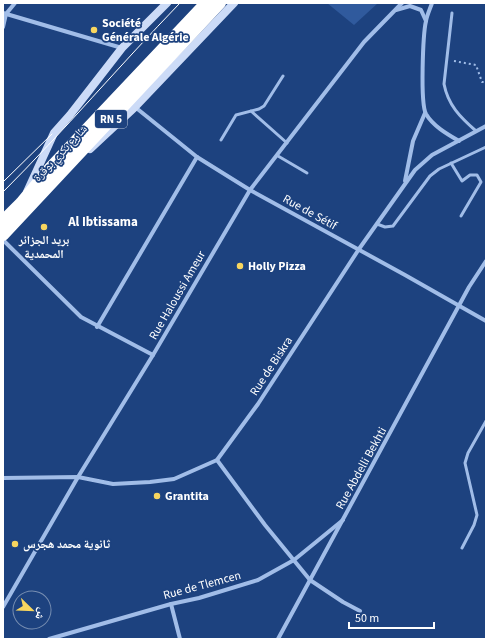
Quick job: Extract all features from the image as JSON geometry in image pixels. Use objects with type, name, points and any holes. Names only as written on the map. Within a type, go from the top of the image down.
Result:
[{"type":"highway","name":"شارع بكري بوقرة","points":[[3,221],[22,203],[50,168],[206,3]]},
{"type":"highway","name":"شارع بكري بوقرة","points":[[3,235],[220,3]]},
{"type":"street","points":[[3,27],[4,13],[16,3]]},
{"type":"street","points":[[22,203],[54,132],[70,115],[122,48],[166,3]]},
{"type":"street","points":[[73,160],[96,144],[135,107],[234,3]]},
{"type":"street","name":"Rue Haloussi Ameur","points":[[3,607],[78,477],[154,355],[250,190],[278,156],[364,42],[402,3]]},
{"type":"street","points":[[405,182],[414,141],[425,113],[424,94],[426,21],[432,3]]},
{"type":"street","points":[[394,11],[410,6],[421,10],[426,21]]},
{"type":"street","points":[[4,13],[122,48]]},
{"type":"street","name":"Rue de Sétif","points":[[135,107],[197,157],[250,190],[359,249],[486,321]]},
{"type":"street","points":[[425,113],[437,127],[459,141]]},
{"type":"street","name":"Rue de Biskra","points":[[218,460],[262,398],[359,249],[405,182],[424,162],[486,126]]},
{"type":"street","points":[[97,327],[197,157]]},
{"type":"street","points":[[3,240],[81,317],[97,327],[154,355]]},
{"type":"street","name":"Rue Abdelli Bekhti","points":[[278,639],[469,286],[486,261]]},
{"type":"street","points":[[3,478],[78,477],[113,484],[174,479],[218,460],[310,580],[343,602],[360,611]]},
{"type":"street","name":"Rue de Tlemcen","points":[[49,639],[171,604],[199,598],[258,580],[294,560],[344,518]]},
{"type":"street","points":[[171,604],[180,639]]},
{"type":"lane","points":[[452,13],[444,84],[450,104],[476,131]]},
{"type":"lane","points":[[221,140],[236,116],[259,110],[264,106],[283,76]]},
{"type":"lane","points":[[251,111],[287,143]]},
{"type":"lane","points":[[377,224],[385,227],[392,226],[430,176],[439,169],[486,147]]},
{"type":"lane","points":[[278,156],[307,173]]},
{"type":"lane","points":[[451,163],[462,182],[470,175],[477,175],[481,182],[461,216]]},
{"type":"lane","points":[[462,548],[474,525],[477,515],[465,463],[468,453],[486,421]]},
{"type":"path","points":[[446,60],[476,65],[482,82],[486,82]]},
{"type":"shaded area","points":[[327,3],[378,3],[354,25]]},
{"type":"tram line","points":[[3,192],[180,3]]},
{"type":"tram line","points":[[3,182],[52,134]]},
{"type":"place","name":"Société Générale Algérie","points":[[94,30]]},
{"type":"place","name":"بريد الجزائر المحمدية","points":[[44,227]]},
{"type":"place","name":"Holly Pizza","points":[[240,266]]},
{"type":"place","name":"Grantita","points":[[157,496]]},
{"type":"place","name":"ثانوية محمد هجرس","points":[[15,544]]},
{"type":"district","name":"Al Ibtissama","points":[[103,221]]}]
